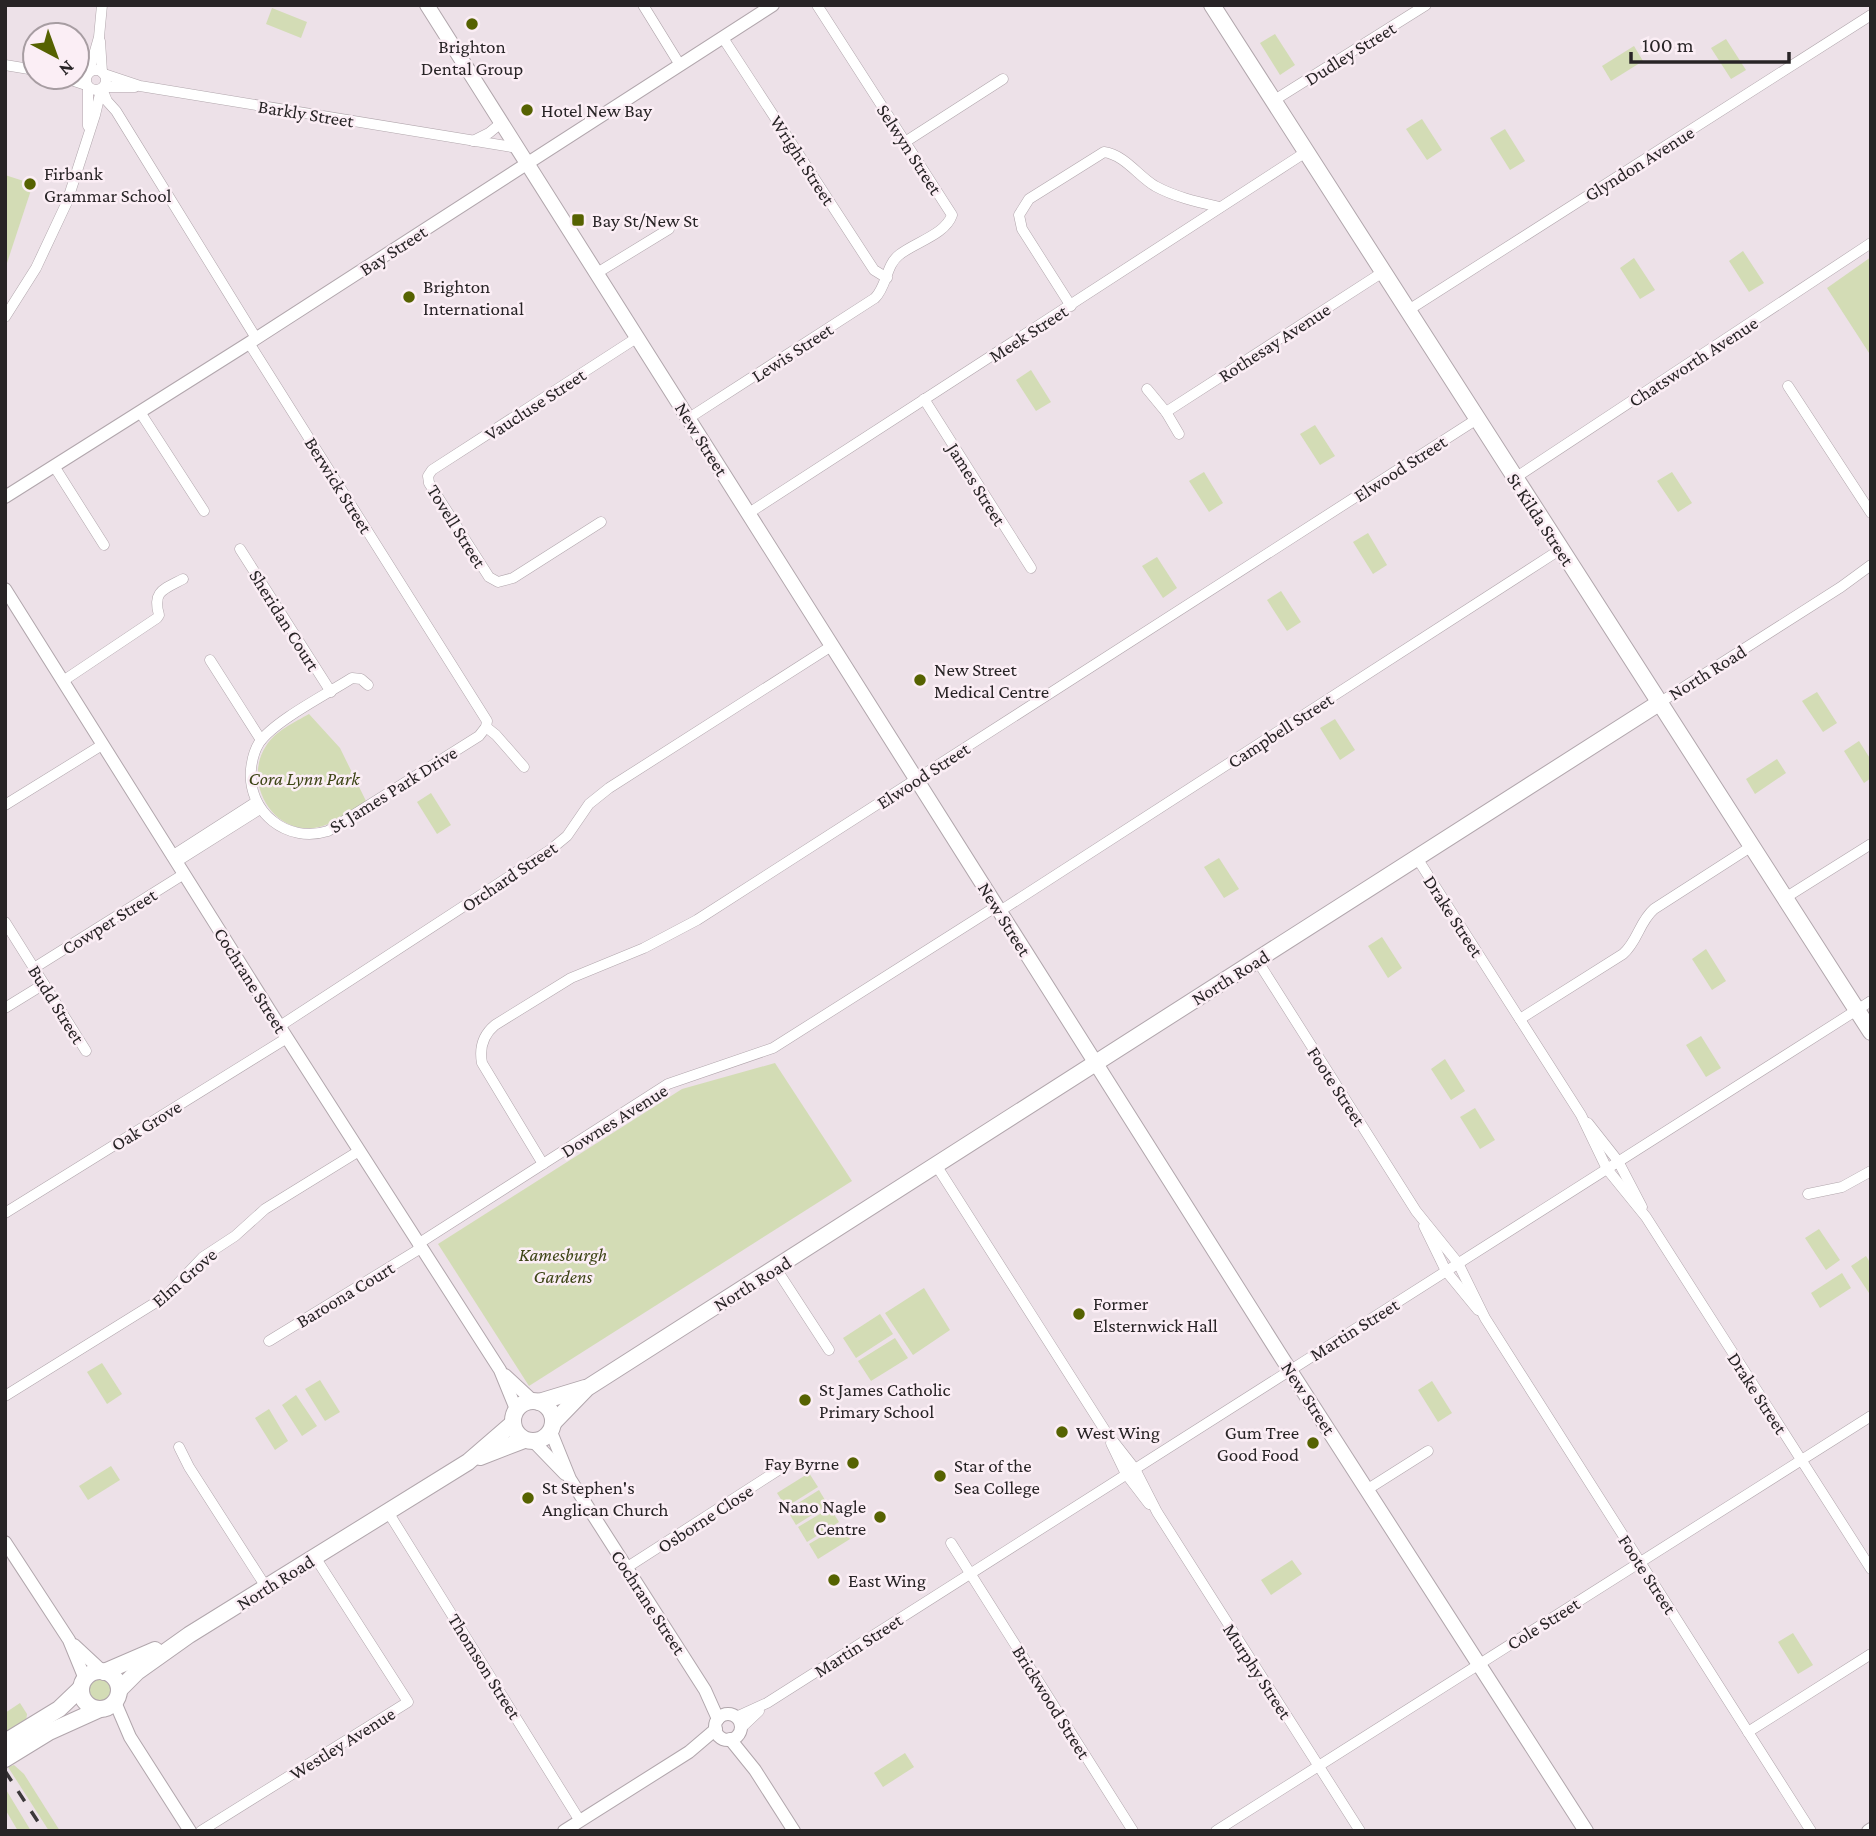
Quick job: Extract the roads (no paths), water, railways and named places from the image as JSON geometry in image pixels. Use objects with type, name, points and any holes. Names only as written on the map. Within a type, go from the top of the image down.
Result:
[{"type":"main road","name":"New Street","points":[[427,5],[1290,1369],[1586,1831]]},
{"type":"main road","name":"St Kilda Street","points":[[1212,5],[1785,898],[1864,1006],[1871,1032]]},
{"type":"main road","name":"North Road","points":[[552,1427],[587,1388],[1659,703]]},
{"type":"main road","name":"North Road","points":[[536,1401],[587,1388]]},
{"type":"main road","points":[[536,1401],[550,1410],[552,1427],[546,1437],[529,1441],[518,1436],[514,1417],[527,1402],[536,1401]]},
{"type":"main road","name":"North Road","points":[[5,1759],[49,1732],[109,1702],[137,1672],[189,1635],[468,1462],[514,1417]]},
{"type":"main road","name":"North Road","points":[[468,1462],[529,1441]]},
{"type":"main road","name":"North Road","points":[[103,1671],[189,1635]]},
{"type":"main road","points":[[5,1742],[59,1709],[90,1674],[103,1671],[115,1678],[109,1702],[88,1705],[84,1700],[83,1683]]},
{"type":"street","points":[[5,317],[54,233],[67,202],[106,81],[99,37],[102,5]]},
{"type":"street","points":[[643,5],[680,65]]},
{"type":"street","name":"Bay Street","points":[[7,497],[773,5]]},
{"type":"street","name":"Selwyn Street","points":[[817,5],[952,215],[946,225],[900,254],[892,264],[887,278]]},
{"type":"street","name":"Dudley Street","points":[[1273,101],[1426,5]]},
{"type":"street","name":"Glyndon Avenue","points":[[1408,311],[1871,15]]},
{"type":"street","points":[[91,58],[99,37]]},
{"type":"street","name":"Wright Street","points":[[723,38],[874,270],[887,278]]},
{"type":"street","points":[[91,71],[103,73]]},
{"type":"street","name":"Barkly Street","points":[[103,73],[139,86],[518,148]]},
{"type":"street","points":[[905,142],[1003,79]]},
{"type":"street","name":"Barkly Street","points":[[102,89],[139,86]]},
{"type":"street","points":[[91,89],[94,91],[102,89]]},
{"type":"street","name":"Berwick Street","points":[[102,89],[253,341],[484,715],[486,727]]},
{"type":"street","points":[[87,91],[88,134]]},
{"type":"street","points":[[472,141],[489,133],[501,123]]},
{"type":"street","points":[[1071,306],[1022,229],[1019,215],[1029,199],[1104,152],[1120,158],[1154,185],[1172,194],[1220,208]]},
{"type":"street","name":"Meek Street","points":[[749,513],[1306,152]]},
{"type":"street","points":[[597,273],[669,229]]},
{"type":"street","name":"Chatsworth Avenue","points":[[1515,478],[1871,243]]},
{"type":"street","name":"Rothesay Avenue","points":[[1166,412],[1383,272]]},
{"type":"street","name":"Lewis Street","points":[[689,418],[875,298],[887,278]]},
{"type":"street","name":"Vaucluse Street","points":[[432,470],[638,337]]},
{"type":"street","points":[[1788,386],[1871,513]]},
{"type":"street","points":[[1147,389],[1166,412],[1179,434]]},
{"type":"street","name":"James Street","points":[[924,399],[1031,568]]},
{"type":"street","points":[[140,412],[204,511]]},
{"type":"street","name":"Elwood Street","points":[[543,1164],[482,1063],[481,1045],[488,1031],[571,978],[644,948],[697,920],[1477,419]]},
{"type":"street","points":[[54,466],[104,545]]},
{"type":"street","name":"Tovell Street","points":[[432,470],[428,476],[429,483],[494,581],[502,582],[513,578],[601,522]]},
{"type":"street","name":"Sheridan Court","points":[[240,549],[331,692]]},
{"type":"street","name":"Campbell Street","points":[[999,908],[1561,549]]},
{"type":"street","name":"North Road","points":[[1659,703],[1871,565]]},
{"type":"street","points":[[63,681],[157,618],[159,615],[155,602],[158,596],[183,579]]},
{"type":"street","name":"Cochrane Street","points":[[5,589],[283,1032],[500,1370],[514,1417]]},
{"type":"street","name":"Orchard Street","points":[[283,1032],[550,850],[567,836],[589,804],[609,788],[833,645]]},
{"type":"street","points":[[210,660],[261,740]]},
{"type":"street","points":[[174,859],[258,805],[252,791],[251,772],[261,740],[276,727],[352,678],[361,679],[369,685]]},
{"type":"street","points":[[486,727],[524,767]]},
{"type":"street","name":"St James Park Drive","points":[[258,805],[274,823],[298,833],[319,834],[328,831],[479,736],[486,727]]},
{"type":"street","points":[[5,806],[102,745]]},
{"type":"street","points":[[1785,898],[1871,844]]},
{"type":"street","points":[[1520,1019],[1623,954],[1634,941],[1643,920],[1651,912],[1752,846]]},
{"type":"street","name":"Drake Street","points":[[1417,858],[1581,1115],[1618,1161],[1646,1217],[1871,1569]]},
{"type":"street","name":"Cowper Street","points":[[34,968],[184,874]]},
{"type":"street","name":"Downes Avenue","points":[[420,1246],[668,1084],[773,1048],[999,908]]},
{"type":"street","name":"Budd Street","points":[[5,922],[86,1051]]},
{"type":"street","name":"Foote Street","points":[[1257,960],[1416,1211],[1446,1271],[1485,1318]]},
{"type":"street","points":[[5,1008],[44,985]]},
{"type":"street","name":"Martin Street","points":[[564,1831],[1864,1006]]},
{"type":"street","name":"Oak Grove","points":[[5,1213],[283,1032]]},
{"type":"street","name":"Drake Street","points":[[1581,1115],[1607,1169],[1646,1217]]},
{"type":"street","name":"Elm Grove","points":[[5,1396],[166,1296],[203,1257],[235,1236],[265,1209],[359,1151]]},
{"type":"street","name":"Murphy Street","points":[[936,1165],[1360,1831]]},
{"type":"street","points":[[1808,1194],[1843,1187],[1871,1171]]},
{"type":"street","name":"Foote Street","points":[[1416,1211],[1458,1263],[1485,1318],[1811,1831]]},
{"type":"street","name":"Baroona Court","points":[[269,1341],[420,1246]]},
{"type":"street","points":[[775,1267],[829,1350]]},
{"type":"street","name":"Cochrane Street","points":[[500,1370],[536,1401]]},
{"type":"street","name":"Cole Street","points":[[1216,1831],[1871,1416]]},
{"type":"street","name":"Cochrane Street","points":[[552,1427],[570,1479],[794,1831]]},
{"type":"street","name":"Cochrane Street","points":[[529,1441],[570,1479]]},
{"type":"street","points":[[179,1447],[266,1587]]},
{"type":"street","points":[[1368,1489],[1428,1451]]},
{"type":"street","name":"Osborne Close","points":[[626,1568],[783,1467]]},
{"type":"street","name":"Thomson Street","points":[[388,1512],[580,1821]]},
{"type":"street","points":[[5,1542],[69,1640],[103,1671]]},
{"type":"street","name":"Brickwood Street","points":[[951,1543],[1133,1831]]},
{"type":"street","name":"Westley Avenue","points":[[201,1831],[408,1702],[316,1557]]},
{"type":"street","points":[[69,1640],[83,1683]]},
{"type":"street","points":[[1748,1732],[1871,1654]]},
{"type":"street","points":[[109,1702],[190,1831]]},
{"type":"railway","points":[[5,1771],[44,1831]]},
{"type":"place","name":"Brighton Dental Group","points":[[472,24]]},
{"type":"place","name":"Hotel New Bay","points":[[527,110]]},
{"type":"place","name":"Firbank Grammar School","points":[[30,184]]},
{"type":"place","name":"Bay St/New St","points":[[578,220]]},
{"type":"place","name":"Brighton International","points":[[409,297]]},
{"type":"place","name":"New Street Medical Centre","points":[[920,680]]},
{"type":"place","name":"Former Elsternwick Hall","points":[[1079,1314]]},
{"type":"place","name":"St James Catholic Primary School","points":[[805,1400]]},
{"type":"place","name":"West Wing","points":[[1062,1432]]},
{"type":"place","name":"Gum Tree Good Food","points":[[1313,1443]]},
{"type":"place","name":"Fay Byrne","points":[[853,1463]]},
{"type":"place","name":"Star of the Sea College","points":[[940,1476]]},
{"type":"place","name":"St Stephen's Anglican Church","points":[[528,1498]]},
{"type":"place","name":"Nano Nagle Centre","points":[[880,1517]]},
{"type":"place","name":"East Wing","points":[[834,1580]]},
{"type":"park label","name":"Cora Lynn Park","points":[[304,778]]},
{"type":"park label","name":"Kamesburgh Gardens","points":[[563,1265]]}]
